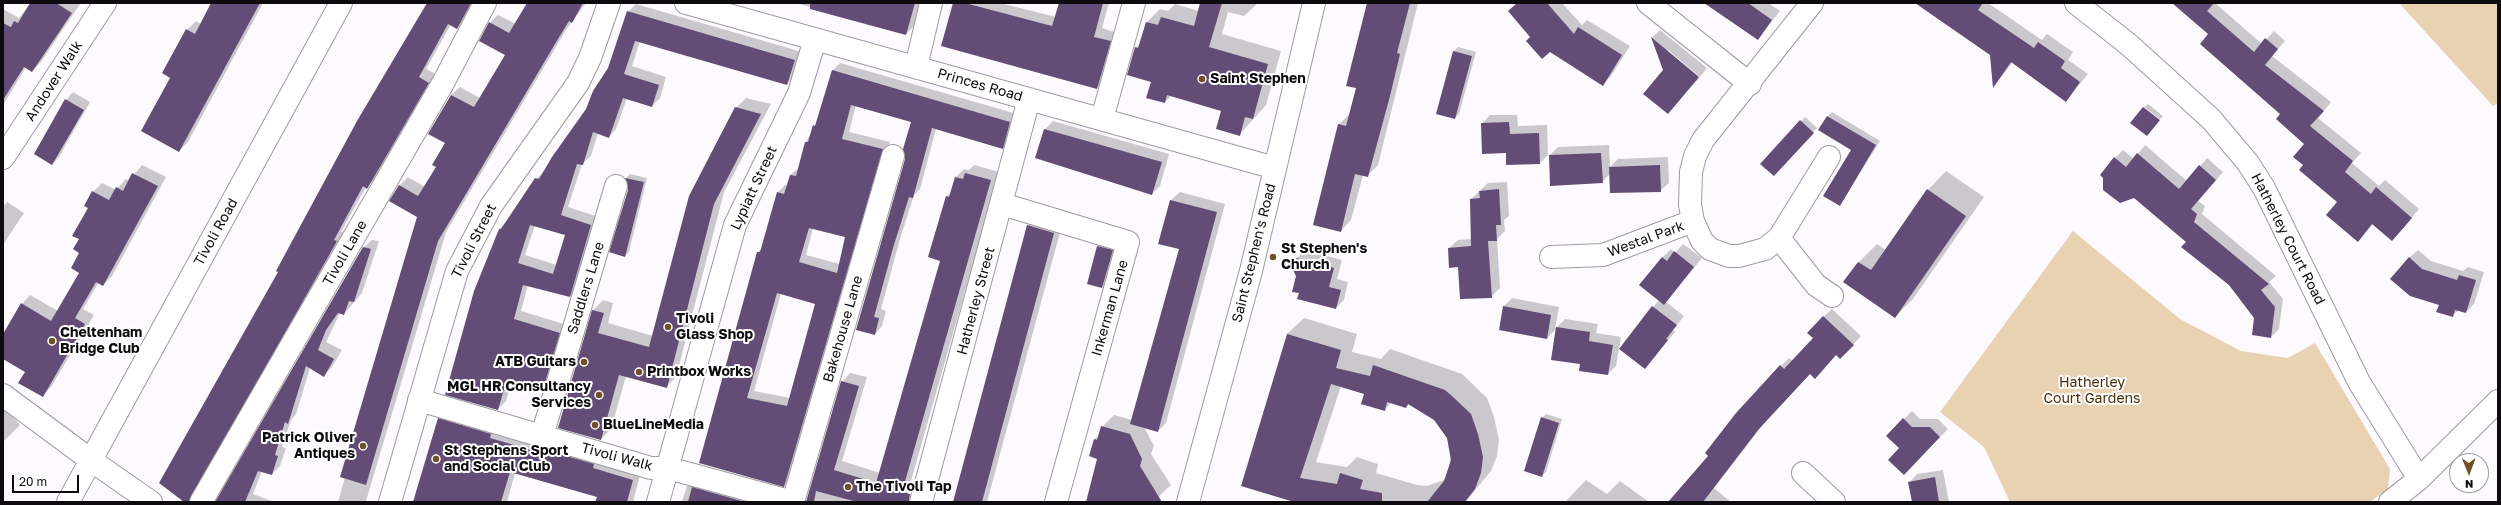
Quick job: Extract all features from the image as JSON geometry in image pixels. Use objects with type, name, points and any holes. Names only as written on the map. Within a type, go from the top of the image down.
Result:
[{"type":"street","name":"Andover Walk","points":[[3,158],[105,3]]},
{"type":"street","name":"Tivoli Road","points":[[68,502],[92,461],[341,3]]},
{"type":"street","name":"Tivoli Lane","points":[[201,502],[443,83],[485,3]]},
{"type":"street","name":"Tivoli Street","points":[[390,502],[456,271],[491,206],[578,83],[590,58],[609,3]]},
{"type":"street","name":"Princes Road","points":[[686,3],[720,8],[815,39],[1275,168]]},
{"type":"street","points":[[916,67],[932,3]]},
{"type":"street","points":[[1102,119],[1134,3]]},
{"type":"street","name":"Saint Stephen's Road","points":[[1188,502],[1251,271],[1314,3]]},
{"type":"street","points":[[1648,3],[1750,84]]},
{"type":"street","name":"Westal Park","points":[[1812,3],[1750,84],[1702,140],[1695,156],[1689,189],[1693,221],[1702,241],[1710,248],[1729,256],[1739,256],[1764,249],[1779,238],[1829,157]]},
{"type":"street","name":"Hatherley Court Road","points":[[2076,3],[2128,44],[2210,119],[2248,163],[2264,188],[2359,382],[2419,479]]},
{"type":"street","name":"Lypiatt Street","points":[[658,502],[735,225],[799,93],[815,39]]},
{"type":"street","name":"Hatherley Street","points":[[921,502],[1029,99]]},
{"type":"street","name":"Bakehouse Lane","points":[[793,502],[894,156]]},
{"type":"street","name":"Saddlers Lane","points":[[542,436],[616,186]]},
{"type":"street","name":"Inkerman Lane","points":[[1002,204],[1128,242],[1056,502]]},
{"type":"street","name":"Westal Park","points":[[1551,257],[1603,255],[1693,221]]},
{"type":"street","points":[[1779,238],[1816,285],[1832,296]]},
{"type":"street","points":[[3,396],[151,502]]},
{"type":"street","name":"Tivoli Walk","points":[[419,400],[651,468],[668,468],[793,502]]},
{"type":"street","points":[[2390,502],[2419,479],[2498,401]]},
{"type":"street","points":[[1803,473],[1834,502]]},
{"type":"green space","points":[[2399,3],[2498,3],[2498,103],[2493,106]]},
{"type":"green space","name":"Hatherley Court Gardens","points":[[2073,231],[2180,319],[2241,351],[2288,358],[2315,343],[2390,469],[2388,489],[2370,502],[2010,502],[1984,447],[1940,412]]},
{"type":"building","points":[[30,3],[56,3],[72,13],[32,72],[24,67],[3,100],[3,23],[11,27],[14,21],[18,23]]},
{"type":"building","points":[[211,3],[260,3],[179,152],[141,131],[170,78],[162,73],[186,29],[195,34]]},
{"type":"building","points":[[427,3],[471,3],[457,29],[448,24],[419,77],[429,83],[367,189],[363,186],[334,240],[337,241],[189,502],[184,502],[159,483],[278,272],[276,271],[357,121]]},
{"type":"building","points":[[527,3],[583,3],[572,23],[569,21],[558,39],[438,241],[366,485],[340,477],[417,217],[389,201],[399,185],[418,196],[436,167],[432,165],[445,143],[428,134],[451,95],[474,107],[505,55],[479,41],[489,22],[509,33]]},
{"type":"building","points":[[810,3],[915,3],[906,35],[810,9]]},
{"type":"building","points":[[953,3],[965,3],[1052,26],[1059,3],[1103,3],[1094,37],[1111,41],[1097,89],[941,46]]},
{"type":"building","name":"Saint Stephen","points":[[1200,3],[1222,3],[1209,47],[1268,64],[1253,119],[1245,117],[1240,136],[1216,129],[1221,111],[1167,95],[1165,103],[1146,98],[1151,82],[1127,75],[1135,47],[1138,48],[1146,22],[1158,25],[1161,17],[1194,26]]},
{"type":"building","points":[[1367,3],[1410,3],[1397,53],[1400,54],[1390,96],[1368,177],[1355,174],[1341,232],[1313,225],[1338,124],[1346,126],[1356,88],[1346,86]]},
{"type":"building","points":[[1517,3],[1547,3],[1574,34],[1578,27],[1622,55],[1603,86],[1550,52],[1542,59],[1526,41],[1530,37],[1508,11]]},
{"type":"building","points":[[1704,3],[1748,3],[1772,20],[1758,40]]},
{"type":"building","points":[[1915,3],[1983,3],[1978,10],[2034,48],[2038,42],[2065,61],[2061,68],[2080,82],[2066,102],[2011,62],[1993,88],[1990,55]]},
{"type":"building","points":[[2172,3],[2214,3],[2207,11],[2254,52],[2265,38],[2278,49],[2265,65],[2324,111],[2310,126],[2353,161],[2345,172],[2371,194],[2376,187],[2412,218],[2392,241],[2372,224],[2358,242],[2326,215],[2337,202],[2299,170],[2303,165],[2293,157],[2304,144],[2276,119],[2280,114],[2200,44],[2208,34]]},
{"type":"building","points":[[627,11],[795,60],[787,85],[635,41],[624,74],[659,85],[652,107],[623,98],[609,138],[593,132],[583,165],[577,164],[561,215],[591,225],[570,297],[523,285],[514,319],[560,333],[543,389],[507,379],[498,410],[445,395],[474,291],[499,229],[501,229],[535,178],[539,179],[552,157],[586,109],[593,91],[608,68]],"holes":[[[530,225],[565,235],[553,274],[518,263]]]},
{"type":"building","points":[[1651,37],[1699,77],[1668,114],[1643,94],[1663,70]]},
{"type":"building","points":[[1453,51],[1472,56],[1455,119],[1436,114]]},
{"type":"building","points":[[832,70],[1010,122],[1003,149],[932,128],[913,198],[909,197],[874,317],[879,318],[875,335],[856,330],[905,159],[903,149],[911,122],[851,105],[842,139],[883,149],[784,487],[699,463],[757,252],[760,252],[777,192],[784,194],[790,175],[796,176],[805,142],[808,142],[813,125],[815,126]],"holes":[[[809,228],[845,237],[837,273],[799,262]],[[777,293],[815,304],[787,406],[747,398]]]},
{"type":"building","points":[[65,99],[84,110],[52,165],[34,154]]},
{"type":"building","points":[[735,107],[761,114],[714,204],[667,388],[619,375],[601,440],[558,428],[592,310],[604,313],[598,333],[649,347],[689,196]]},
{"type":"building","points":[[2143,107],[2160,120],[2147,136],[2130,123]]},
{"type":"building","points":[[1827,116],[1876,145],[1840,206],[1823,196],[1851,150],[1818,130]]},
{"type":"building","points":[[1800,120],[1814,133],[1774,176],[1760,164]]},
{"type":"building","points":[[1509,122],[1510,134],[1539,133],[1540,164],[1506,165],[1506,153],[1482,154],[1481,123]]},
{"type":"building","points":[[1044,129],[1162,162],[1152,195],[1035,158]]},
{"type":"building","points":[[1601,153],[1603,183],[1550,186],[1549,155]]},
{"type":"building","points":[[2137,153],[2179,189],[2199,165],[2216,180],[2191,209],[2197,214],[2194,222],[2269,284],[2261,290],[2275,307],[2271,338],[2252,335],[2254,318],[2229,285],[2181,247],[2186,242],[2134,198],[2120,203],[2103,190],[2103,178],[2100,175],[2114,157],[2126,167]]},
{"type":"building","points":[[1660,165],[1661,192],[1610,193],[1609,167]]},
{"type":"building","points":[[132,173],[158,186],[103,286],[96,282],[75,318],[85,324],[43,397],[18,383],[25,372],[3,359],[3,334],[21,303],[51,321],[79,273],[71,268],[79,253],[73,249],[79,239],[72,236],[88,208],[84,206],[92,191],[109,200],[116,187],[123,191]]},
{"type":"building","points":[[965,173],[991,180],[902,492],[910,494],[909,502],[857,502],[816,491],[814,502],[806,502],[841,381],[859,386],[834,470],[876,483],[940,261],[928,257],[946,196],[949,197],[955,177],[963,179]]},
{"type":"building","points":[[625,178],[644,182],[625,257],[609,252],[628,190]]},
{"type":"building","points":[[1499,189],[1501,225],[1496,225],[1497,241],[1488,241],[1492,298],[1460,299],[1458,267],[1449,268],[1448,248],[1471,246],[1470,199],[1480,198],[1479,191]]},
{"type":"building","points":[[1927,189],[1966,216],[1895,318],[1843,282],[1858,262],[1871,270]]},
{"type":"building","points":[[1170,200],[1217,212],[1158,432],[1130,424],[1179,249],[1158,244]]},
{"type":"building","points":[[1027,225],[1054,233],[982,502],[953,502]]},
{"type":"building","points":[[1097,246],[1113,250],[1102,288],[1087,284]]},
{"type":"building","points":[[363,247],[371,249],[354,302],[349,301],[344,315],[338,313],[326,330],[318,350],[334,359],[324,377],[306,366],[288,424],[285,422],[275,455],[278,456],[272,475],[258,471],[245,502],[215,502]]},
{"type":"building","points":[[1674,251],[1694,267],[1664,305],[1639,285],[1662,257],[1667,261]]},
{"type":"building","points":[[2409,257],[2422,269],[2457,280],[2459,275],[2476,280],[2466,313],[2455,310],[2453,317],[2436,312],[2439,305],[2410,296],[2390,279]]},
{"type":"building","points":[[1296,258],[1334,268],[1329,287],[1341,290],[1336,309],[1297,299],[1299,293],[1292,292],[1296,276],[1293,270]]},
{"type":"building","points":[[1503,306],[1551,315],[1547,339],[1499,330]]},
{"type":"building","points":[[1652,306],[1677,325],[1666,339],[1668,340],[1645,369],[1619,349]]},
{"type":"building","points":[[1823,316],[1854,345],[1840,359],[1836,355],[1815,379],[1810,374],[1758,430],[1703,502],[1668,502],[1708,456],[1705,453],[1736,413],[1780,365],[1784,369],[1813,338],[1807,333]]},
{"type":"building","points":[[1556,327],[1590,332],[1589,341],[1613,345],[1608,375],[1579,371],[1580,364],[1551,360]]},
{"type":"building","points":[[1287,334],[1341,350],[1336,368],[1370,376],[1373,365],[1445,390],[1452,396],[1471,414],[1478,434],[1483,457],[1481,473],[1475,489],[1465,502],[1427,502],[1444,481],[1451,460],[1447,438],[1434,420],[1408,404],[1406,408],[1387,402],[1385,411],[1361,404],[1364,394],[1331,384],[1300,478],[1337,484],[1340,473],[1363,480],[1360,489],[1382,493],[1382,502],[1294,502],[1241,486]]},
{"type":"building","points":[[1541,417],[1559,423],[1542,477],[1524,471]]},
{"type":"building","points":[[438,418],[491,434],[490,438],[545,454],[546,450],[594,464],[593,468],[633,480],[627,502],[595,502],[597,497],[510,472],[501,502],[413,502]]},
{"type":"building","points":[[1903,418],[1912,427],[1930,427],[1940,437],[1904,475],[1888,460],[1899,448],[1886,436]]},
{"type":"building","points":[[1101,426],[1130,434],[1142,459],[1140,466],[1162,502],[1086,502],[1097,459],[1089,456],[1094,439],[1097,440]]},
{"type":"building","points":[[1935,477],[1939,502],[1912,502],[1908,482]]},
{"type":"building","points":[[692,487],[745,502],[688,502]]},
{"type":"place","name":"Saint Stephen","points":[[1202,79]]},
{"type":"place","name":"St Stephen's Church","points":[[1273,257]]},
{"type":"place","name":"Tivoli Glass Shop","points":[[668,327]]},
{"type":"place","name":"Cheltenham Bridge Club","points":[[52,341]]},
{"type":"place","name":"ATB Guitars","points":[[584,362]]},
{"type":"place","name":"Printbox Works","points":[[639,372]]},
{"type":"place","name":"MGL HR Consultancy Services","points":[[599,395]]},
{"type":"place","name":"BlueLineMedia","points":[[595,425]]},
{"type":"place","name":"Patrick Oliver Antiques","points":[[363,446]]},
{"type":"place","name":"St Stephens Sport and Social Club","points":[[436,459]]},
{"type":"place","name":"The Tivoli Tap","points":[[848,487]]}]
